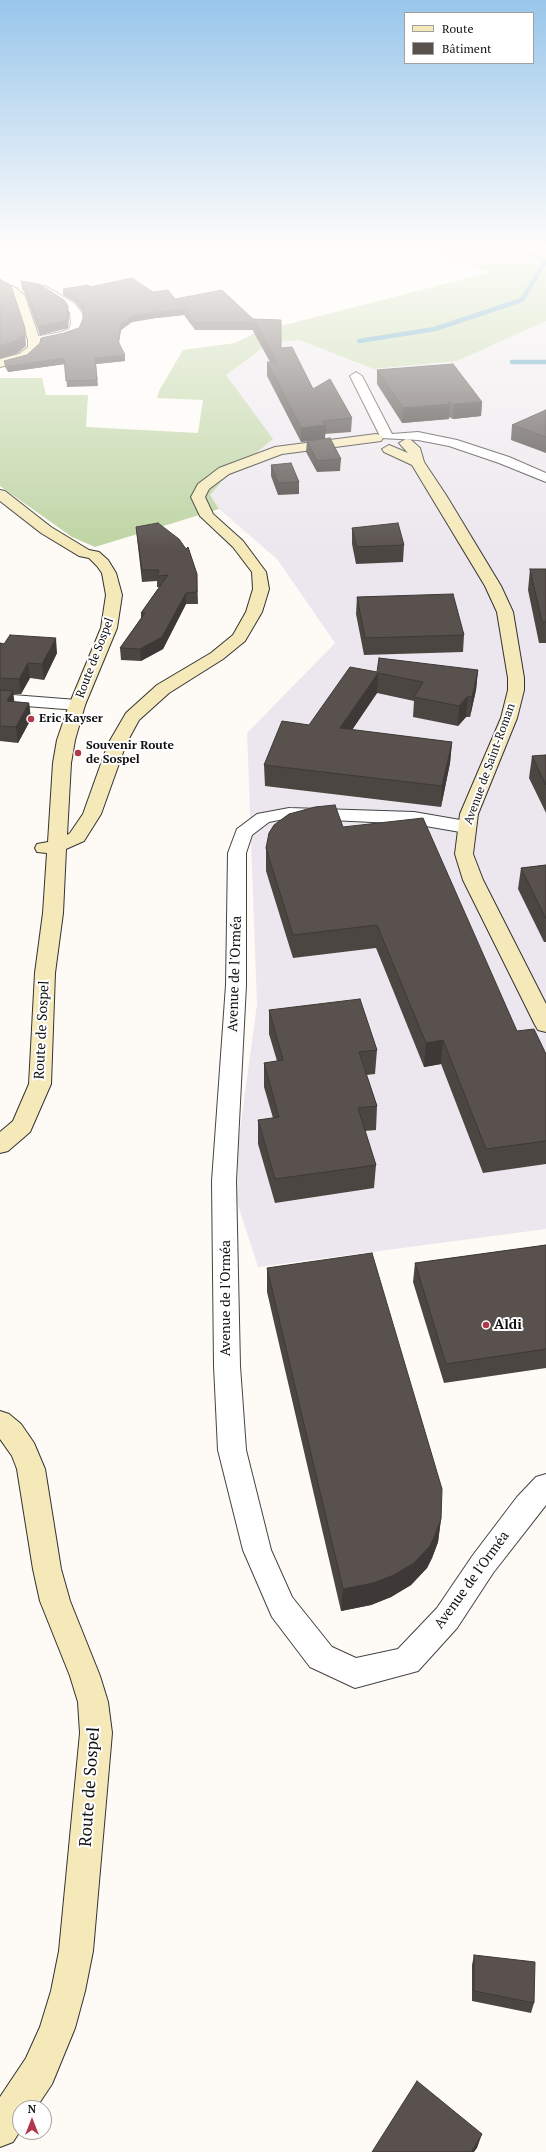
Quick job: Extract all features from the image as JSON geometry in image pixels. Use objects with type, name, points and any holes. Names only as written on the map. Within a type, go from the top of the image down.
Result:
[{"type":"street","points":[[0,363],[23,357],[31,350]]},
{"type":"street","points":[[356,376],[388,440],[389,449],[417,462]]},
{"type":"street","points":[[50,848],[77,837],[92,814],[117,744],[132,717],[163,689],[217,656],[239,638],[254,612],[261,589],[259,572],[238,544],[207,516],[198,497],[203,487],[224,470],[240,463],[280,450],[330,443],[435,439],[504,460],[546,478]]},
{"type":"street","name":"Avenue de Saint-Roman","points":[[388,440],[413,448],[417,462],[439,495],[495,591],[505,612],[516,678],[516,690],[509,718],[469,814],[466,827],[464,854],[473,880],[546,1025]]},
{"type":"street","name":"Route de Sospel","points":[[0,494],[46,530],[84,553],[94,566],[100,579],[103,595],[102,611],[71,704],[55,738],[51,762],[50,848],[39,913],[45,973],[40,1084],[22,1126],[0,1145]]},
{"type":"street","points":[[0,698],[71,704]]},
{"type":"street","name":"Avenue de l'Orméa","points":[[466,827],[414,818],[289,812],[263,818],[244,832],[237,853],[236,985],[224,1181],[227,1366],[232,1450],[257,1550],[282,1607],[321,1657],[355,1673],[407,1661],[447,1618],[483,1564],[527,1506],[546,1486]]},
{"type":"street","name":"Route de Sospel","points":[[0,1422],[11,1432],[24,1451],[31,1470],[46,1569],[54,1601],[85,1676],[93,1702],[96,1733],[95,1763],[76,1951],[68,1991],[57,2028],[39,2071],[0,2129]]},
{"type":"shaded area","points":[[259,350],[326,350],[374,369],[457,361],[481,350],[546,350],[546,1229],[258,1267],[237,1202],[238,1145],[257,1004],[247,733],[335,643],[277,559],[219,509],[210,495],[90,447],[221,482],[226,375]]},
{"type":"green space","points":[[183,350],[259,350],[226,375],[273,439],[221,482],[210,495],[219,509],[95,547],[72,537],[0,486],[0,378],[42,378],[46,395],[88,395],[86,427],[198,433],[203,400],[157,398],[159,391]]},
{"type":"green space","points":[[326,350],[481,350],[457,361],[374,369]]},
{"type":"building","points":[[32,350],[123,350],[125,355],[95,358],[97,380],[66,381],[64,358],[8,366],[4,361],[27,355]]},
{"type":"building","points":[[271,350],[294,350],[313,389],[330,379],[352,418],[323,421],[326,425],[301,428],[267,362],[277,362]]},
{"type":"building","points":[[453,364],[482,402],[454,404],[448,402],[450,404],[403,408],[377,370]]},
{"type":"building","points":[[546,410],[546,437],[512,425]]},
{"type":"building","points":[[330,438],[341,459],[317,461],[307,441]]},
{"type":"building","points":[[291,463],[299,482],[278,483],[271,465]]},
{"type":"building","points":[[158,523],[179,539],[186,549],[188,547],[197,574],[197,592],[186,593],[162,637],[140,649],[120,648],[145,613],[141,613],[168,575],[157,576],[159,570],[142,570],[136,527]]},
{"type":"building","points":[[398,523],[404,545],[357,547],[352,528]]},
{"type":"building","points":[[530,569],[546,569],[546,622],[542,622]]},
{"type":"building","points":[[453,594],[464,635],[365,638],[357,597]]},
{"type":"building","points":[[10,635],[56,638],[42,664],[28,663],[19,679],[0,678],[0,643],[4,644]]},
{"type":"building","points":[[379,658],[478,670],[472,697],[468,696],[459,706],[414,697],[423,682],[378,673],[340,728],[452,742],[442,786],[264,765],[282,721],[309,725],[350,667],[377,672]]},
{"type":"building","points":[[0,690],[13,691],[7,701],[29,703],[16,727],[0,726]]},
{"type":"building","points":[[546,755],[546,785],[532,756]]},
{"type":"building","points":[[335,805],[343,827],[423,818],[517,1031],[534,1029],[546,1054],[546,1141],[486,1149],[443,1040],[426,1043],[377,925],[293,935],[266,848],[269,833],[274,825],[289,814],[315,807]]},
{"type":"building","points":[[546,865],[546,919],[521,868]]},
{"type":"building","points":[[360,999],[377,1050],[359,1052],[377,1106],[358,1108],[376,1165],[275,1179],[258,1120],[279,1117],[264,1063],[283,1060],[269,1010]]},
{"type":"building","name":"Aldi","points":[[546,1245],[546,1349],[446,1364],[415,1263]]},
{"type":"building","points":[[372,1253],[442,1489],[441,1519],[430,1546],[414,1563],[394,1575],[373,1583],[343,1589],[267,1268]]},
{"type":"building","points":[[474,1955],[535,1962],[534,2003],[474,1991]]},
{"type":"building","points":[[417,2081],[482,2134],[471,2152],[372,2152]]},
{"type":"waterway","points":[[512,362],[546,362]]},
{"type":"place","name":"Eric Kayser","points":[[31,719]]},
{"type":"place","name":"Souvenir Route de Sospel","points":[[78,753]]},
{"type":"place","name":"Aldi","points":[[486,1325]]}]
